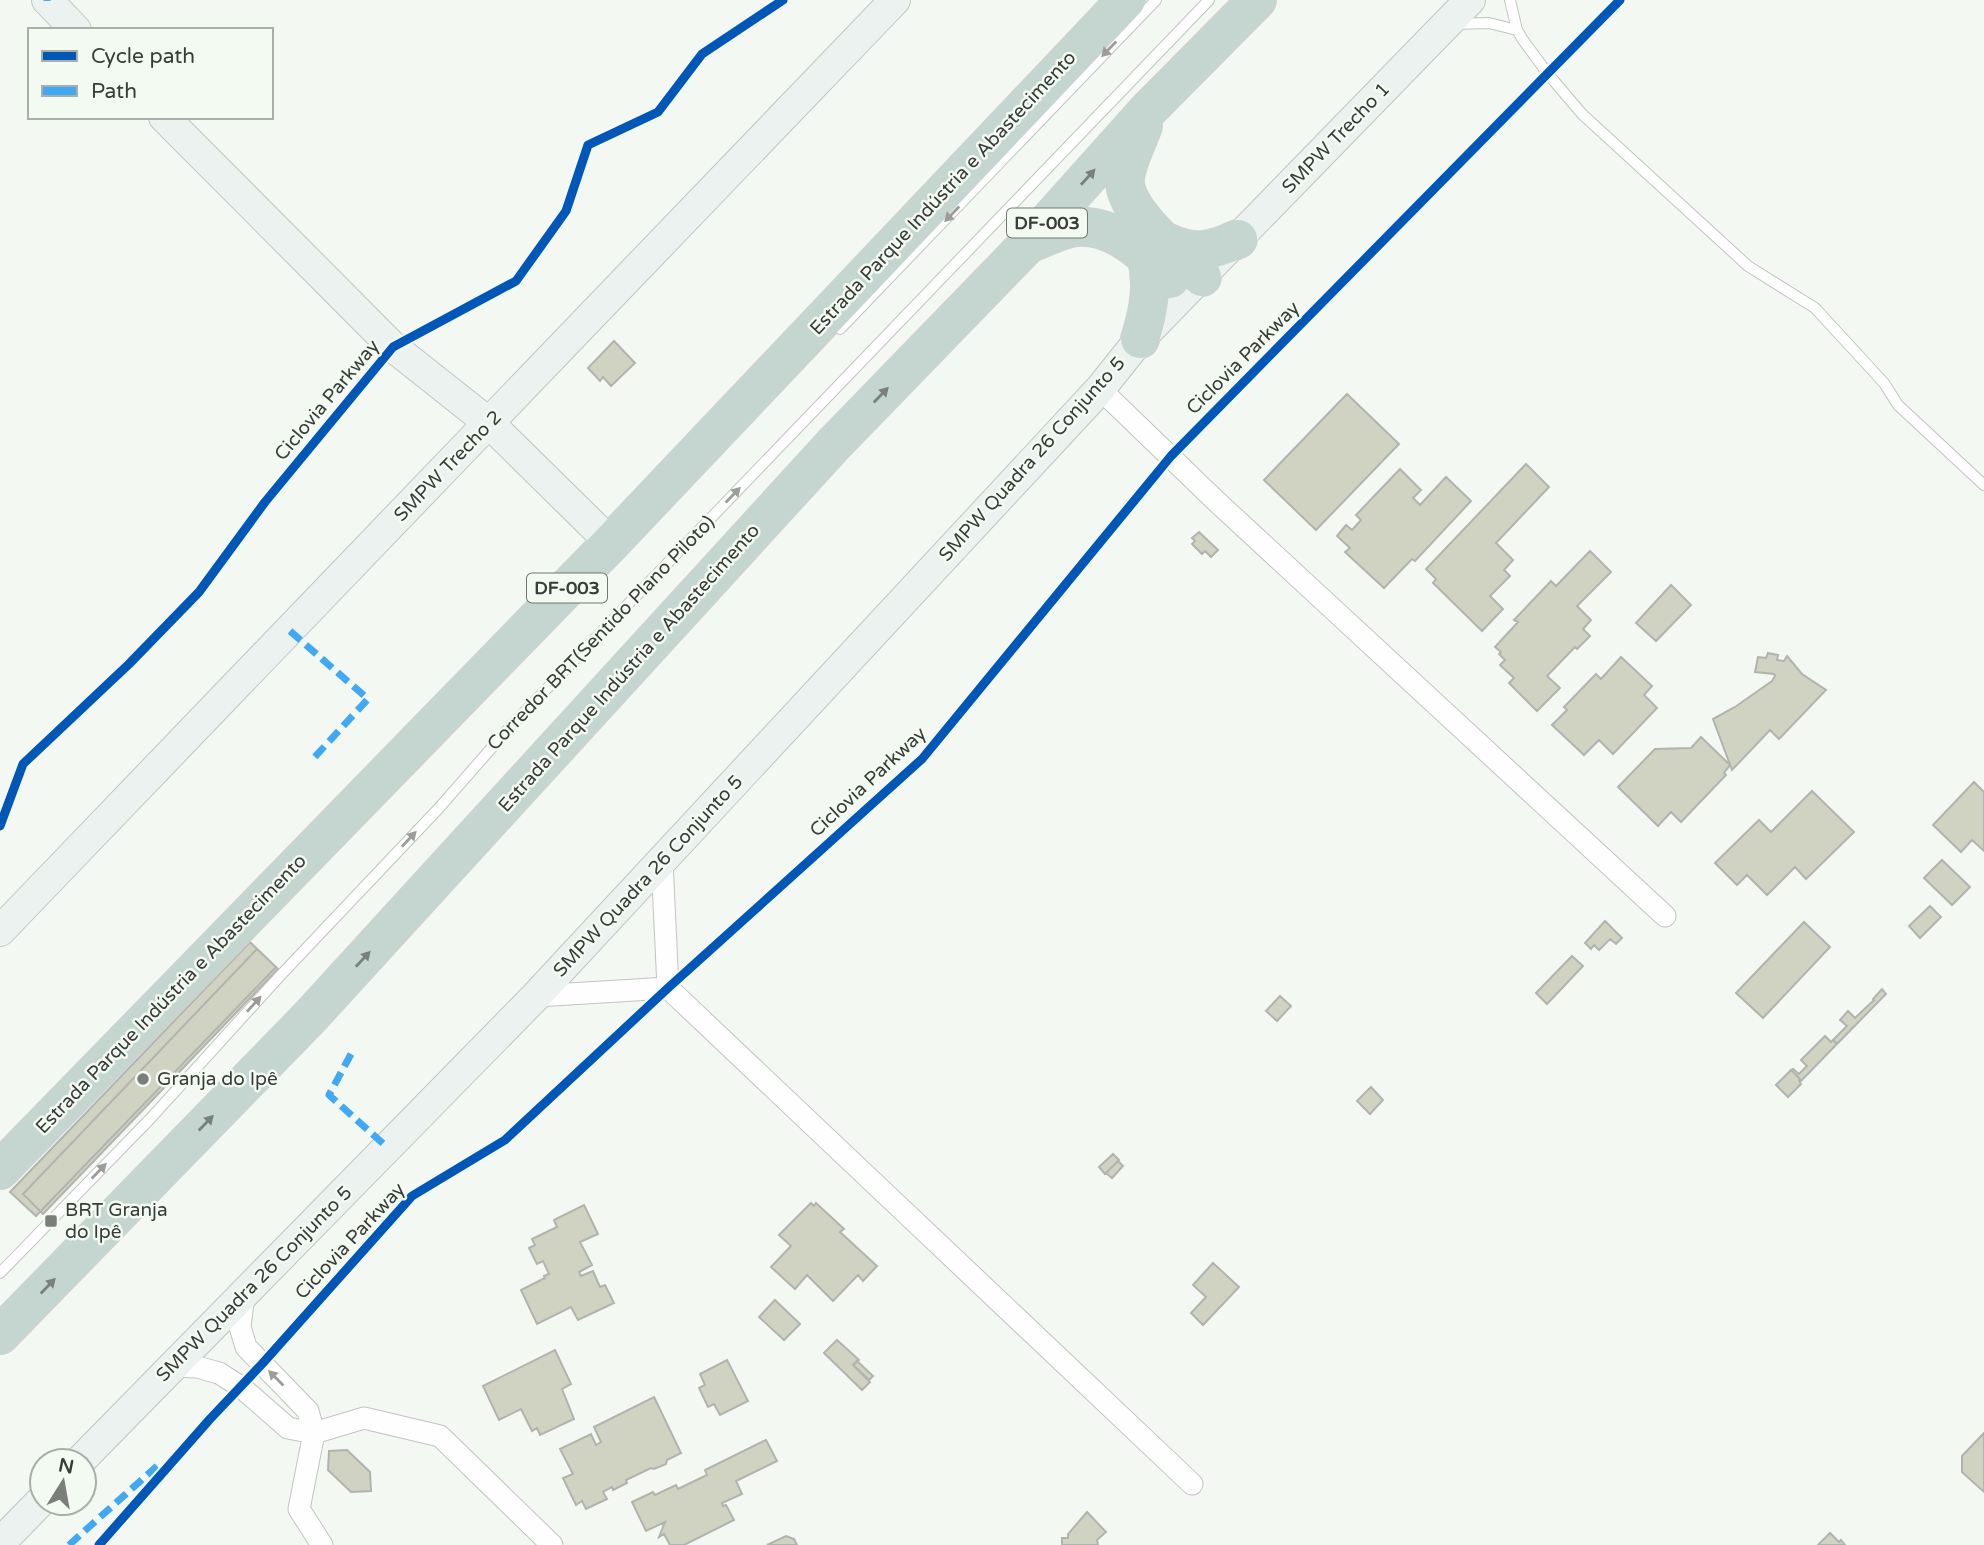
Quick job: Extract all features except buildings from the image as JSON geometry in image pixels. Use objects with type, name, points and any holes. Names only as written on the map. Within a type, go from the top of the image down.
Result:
[{"type":"highway","name":"Estrada Parque Indústria e Abastecimento","points":[[0,1170],[611,543],[1126,0]]},
{"type":"highway","name":"Estrada Parque Indústria e Abastecimento","points":[[0,1335],[309,1018],[824,455],[1028,244],[1148,110],[1257,0]]},
{"type":"highway","points":[[1148,110],[1125,177],[1126,188],[1156,249],[1193,285]]},
{"type":"highway","points":[[1028,244],[1074,226],[1111,232],[1156,249],[1202,251],[1238,239]]},
{"type":"highway","points":[[1140,339],[1150,296],[1150,275],[1156,249]]},
{"type":"street","points":[[47,0],[74,28]]},
{"type":"street","name":"SMPW Trecho 2","points":[[0,931],[895,0]]},
{"type":"street","name":"SMPW Trecho 1","points":[[1193,285],[1470,0]]},
{"type":"street","points":[[166,119],[393,347],[489,424],[611,543]]},
{"type":"street","name":"SMPW Quadra 26 Conjunto 5","points":[[94,1447],[537,996],[1100,388],[1140,339],[1193,285]]},
{"type":"street","points":[[1100,388],[1216,501],[1665,916]]},
{"type":"street","points":[[662,861],[668,988],[1192,1484]]},
{"type":"street","points":[[537,996],[668,988]]},
{"type":"street","points":[[244,1296],[240,1327],[246,1347],[308,1411],[314,1433],[299,1509],[323,1545]]},
{"type":"street","points":[[173,1366],[197,1367],[219,1373],[241,1387],[288,1428],[314,1433],[364,1418],[440,1436],[552,1545]]},
{"type":"street","points":[[0,1543],[28,1514]]},
{"type":"lane","points":[[828,341],[1156,0]]},
{"type":"lane","name":"Corredor BRT(Sentido Plano Piloto)","points":[[0,1273],[150,1119],[279,977],[439,808],[509,728],[1209,0]]},
{"type":"lane","points":[[1510,0],[1517,30],[1548,74],[1582,114],[1748,266],[1815,308],[1884,383],[1898,405],[1984,485]]},
{"type":"lane","points":[[1447,24],[1489,23],[1517,30]]},
{"type":"marked path","points":[[290,631],[368,699],[311,761]]},
{"type":"marked path","points":[[351,1054],[329,1095],[388,1148]]},
{"type":"marked path","points":[[69,1545],[157,1466]]},
{"type":"cycle path","name":"Ciclovia Parkway","points":[[0,826],[23,764],[129,664],[199,592],[265,502],[393,347],[516,281],[566,211],[588,145],[658,112],[702,54],[783,0]]},
{"type":"cycle path","name":"Ciclovia Parkway","points":[[99,1545],[412,1196],[505,1140],[668,988],[922,759],[1171,456],[1620,0]]},
{"type":"place","name":"Granja do Ipê","points":[[143,1079]]},
{"type":"place","name":"BRT Granja do Ipê","points":[[51,1221]]}]
